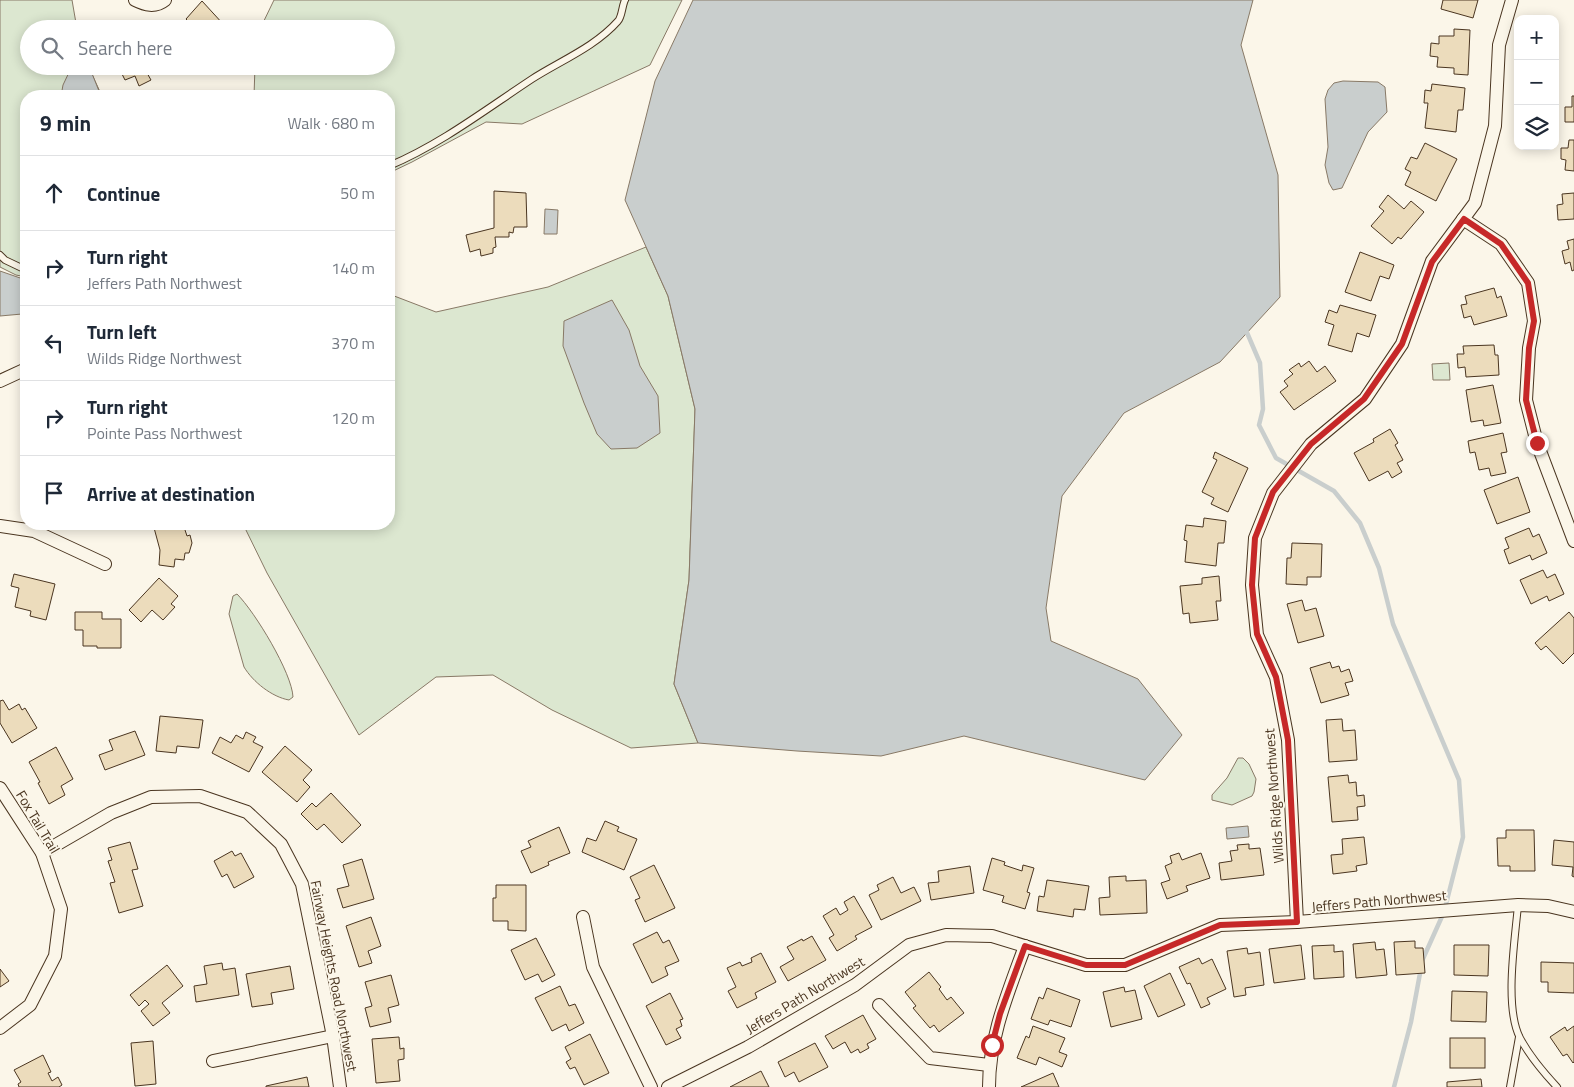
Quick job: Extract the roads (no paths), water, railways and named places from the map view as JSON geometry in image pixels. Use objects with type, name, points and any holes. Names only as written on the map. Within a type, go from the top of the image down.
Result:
[{"type":"street","points":[[135,0],[150,6],[165,0]]},
{"type":"street","name":"Wilds Ridge Northwest","points":[[1297,922],[1288,740],[1276,677],[1257,634],[1252,585],[1255,538],[1273,492],[1311,444],[1364,399],[1402,344],[1432,262],[1475,204],[1495,126],[1499,45],[1512,0]]},
{"type":"street","points":[[1464,219],[1501,244],[1528,283],[1534,321],[1529,348],[1526,400],[1537,443],[1574,541]]},
{"type":"street","points":[[0,381],[20,372]]},
{"type":"street","points":[[0,526],[20,529]]},
{"type":"street","points":[[27,530],[34,531],[106,564]]},
{"type":"street","name":"Fox Tail Trail","points":[[0,788],[42,853],[61,909],[55,956],[30,1005],[0,1028]]},
{"type":"street","name":"Fairway Heights Road Northwest","points":[[42,853],[111,813],[151,797],[200,796],[247,812],[280,844],[302,884],[333,1036],[340,1087]]},
{"type":"street","name":"Jeffers Path Northwest","points":[[668,1087],[748,1047],[855,985],[909,945],[946,934],[992,936],[1086,965],[1125,965],[1220,925],[1297,922],[1518,905],[1548,906],[1574,912]]},
{"type":"street","points":[[583,917],[593,967],[651,1087]]},
{"type":"street","points":[[988,1087],[989,1064],[1000,1014],[1025,946]]},
{"type":"street","points":[[879,1004],[930,1058],[989,1064]]},
{"type":"street","points":[[213,1062],[333,1036]]},
{"type":"lane","points":[[395,163],[465,126],[533,79],[600,37],[619,20],[624,0]]},
{"type":"lane","points":[[0,255],[5,260],[20,267]]},
{"type":"lane","points":[[1518,905],[1511,1003],[1519,1036],[1543,1071],[1557,1087]]},
{"type":"lane","points":[[1510,1087],[1519,1036]]},
{"type":"waterway","points":[[1245,328],[1260,363],[1263,409],[1259,425],[1276,458],[1334,491],[1360,523],[1379,568],[1393,624],[1459,780],[1463,837],[1444,912],[1422,961]]},
{"type":"waterway","points":[[1394,1087],[1411,1022],[1421,968]]}]
